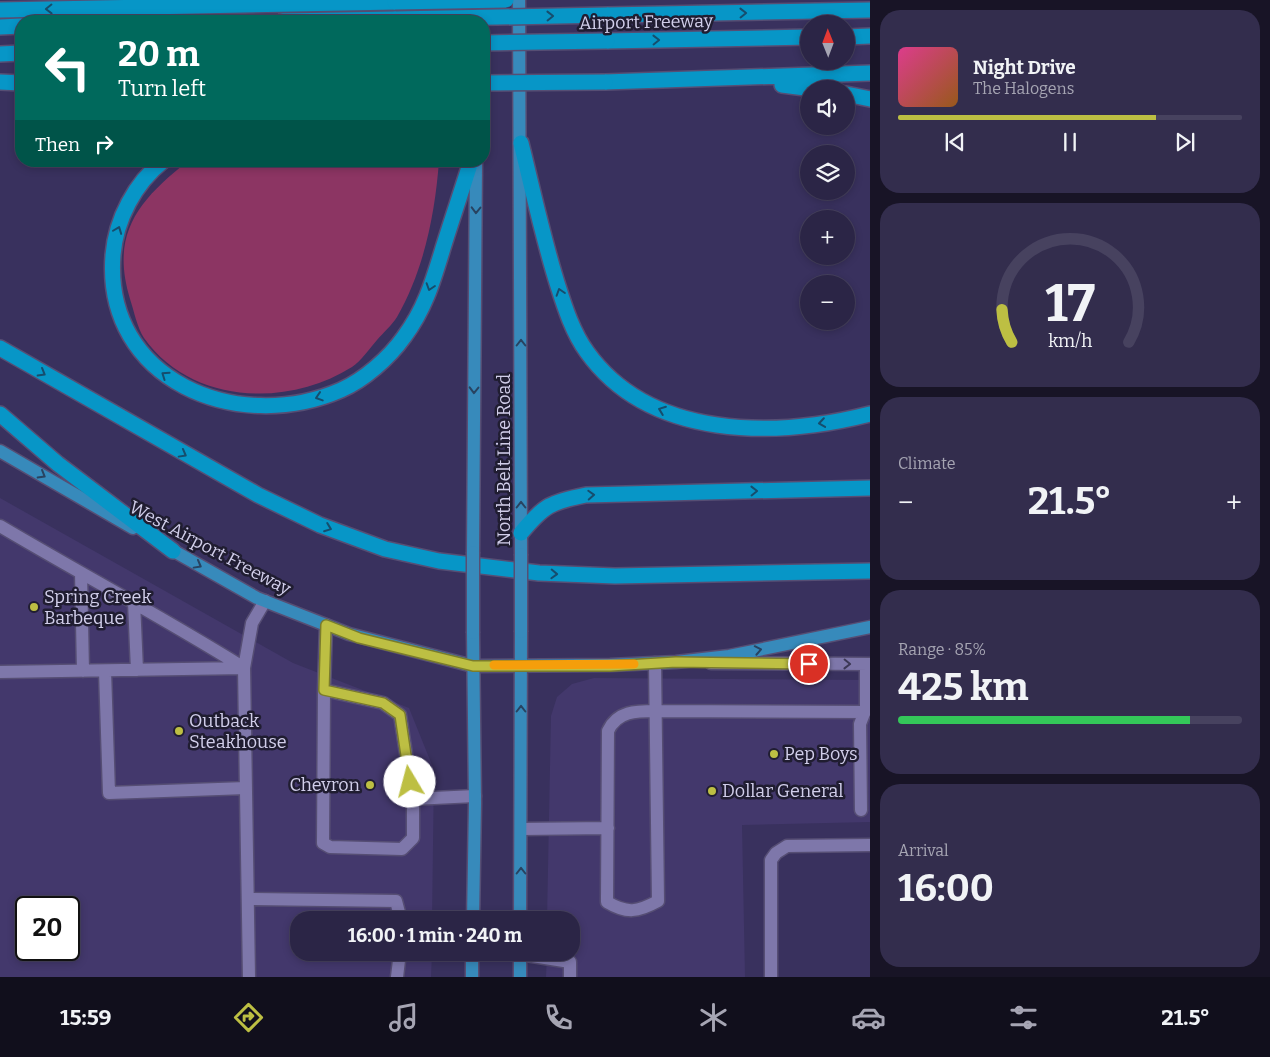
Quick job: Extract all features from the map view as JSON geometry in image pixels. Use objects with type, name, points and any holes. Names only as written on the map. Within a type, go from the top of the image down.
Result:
[{"type":"highway","points":[[0,10],[506,0]]},
{"type":"highway","points":[[490,17],[870,10]]},
{"type":"highway","points":[[0,27],[15,26]]},
{"type":"highway","points":[[855,36],[870,36]]},
{"type":"highway","name":"Airport Freeway","points":[[490,43],[800,37]]},
{"type":"highway","points":[[0,54],[15,53]]},
{"type":"highway","points":[[490,83],[723,80],[870,73]]},
{"type":"highway","points":[[723,80],[800,88]]},
{"type":"highway","points":[[0,82],[15,83]]},
{"type":"highway","points":[[855,96],[870,100]]},
{"type":"highway","points":[[521,143],[551,262],[567,314],[586,352],[616,384],[652,406],[692,421],[739,428],[792,427],[848,420],[870,414]]},
{"type":"highway","points":[[156,167],[129,200],[115,239],[112,275],[118,310],[132,342],[155,368],[181,386],[215,400],[260,407],[302,402],[341,390],[376,367],[404,338],[424,307],[469,167]]},
{"type":"highway","points":[[0,348],[258,495],[320,525],[385,549],[439,561],[539,573],[615,576],[870,571]]},
{"type":"highway","points":[[0,414],[65,469],[173,551]]},
{"type":"highway","points":[[522,534],[538,512],[557,501],[586,495],[870,488]]},
{"type":"main road","points":[[476,0],[476,15]]},
{"type":"main road","name":"North Belt Line Road","points":[[519,0],[522,534],[520,911]]},
{"type":"main road","name":"North Belt Line Road","points":[[473,911],[475,796],[473,552],[476,167]]},
{"type":"main road","name":"West Airport Freeway","points":[[0,451],[173,551],[265,601],[359,638],[473,666],[521,664],[610,666],[676,662],[729,656],[870,628]]},
{"type":"main road","points":[[472,961],[472,977]]},
{"type":"main road","points":[[520,961],[520,977]]},
{"type":"street","points":[[0,526],[134,602],[244,668]]},
{"type":"street","points":[[81,573],[83,671]]},
{"type":"street","points":[[250,977],[244,668],[252,623],[265,601]]},
{"type":"street","points":[[134,602],[137,670]]},
{"type":"street","points":[[324,690],[383,703],[400,715],[413,799],[412,838],[402,849],[330,847],[323,843],[324,690],[326,625]]},
{"type":"street","points":[[676,662],[868,664],[865,712],[860,724],[861,810]]},
{"type":"street","points":[[656,663],[656,711],[658,901],[643,910],[620,910],[607,902],[608,731],[611,724],[627,713],[656,711],[865,712]]},
{"type":"street","points":[[0,672],[244,668]]},
{"type":"street","points":[[105,671],[109,793],[246,788]]},
{"type":"street","points":[[413,799],[475,796]]},
{"type":"street","points":[[521,829],[608,828]]},
{"type":"street","points":[[771,977],[771,860],[776,852],[787,846],[870,845]]},
{"type":"street","points":[[248,899],[396,901],[399,911]]},
{"type":"street","points":[[397,977],[399,961]]},
{"type":"street","points":[[564,961],[570,962],[570,977]]},
{"type":"shaded area","points":[[181,167],[438,167],[435,201],[427,241],[414,280],[395,320],[352,367],[326,380],[299,389],[270,393],[241,393],[213,387],[187,376],[164,360],[144,338],[139,329],[125,276],[124,255],[127,237],[133,220],[143,204]]},
{"type":"shaded area","points":[[0,498],[293,663],[409,708],[434,770],[432,911],[290,911],[290,961],[432,961],[431,977],[0,977]]},
{"type":"shaded area","points":[[594,678],[870,680],[870,822],[742,825],[745,977],[546,977],[547,961],[580,961],[580,911],[547,911],[551,716],[557,697],[572,684]]},
{"type":"slow traffic","points":[[494,665],[610,666],[634,664]]},
{"type":"place","name":"Spring Creek Barbeque","points":[[34,607]]},
{"type":"place","name":"Outback Steakhouse","points":[[179,731]]},
{"type":"place","name":"Pep Boys","points":[[774,754]]},
{"type":"place","name":"Chevron","points":[[370,785]]},
{"type":"place","name":"Dollar General","points":[[712,791]]},
{"type":"route","points":[[410,782],[400,715],[383,703],[324,690],[326,625],[359,638],[433,658],[473,666],[521,664],[610,666],[676,662],[809,664]]}]
